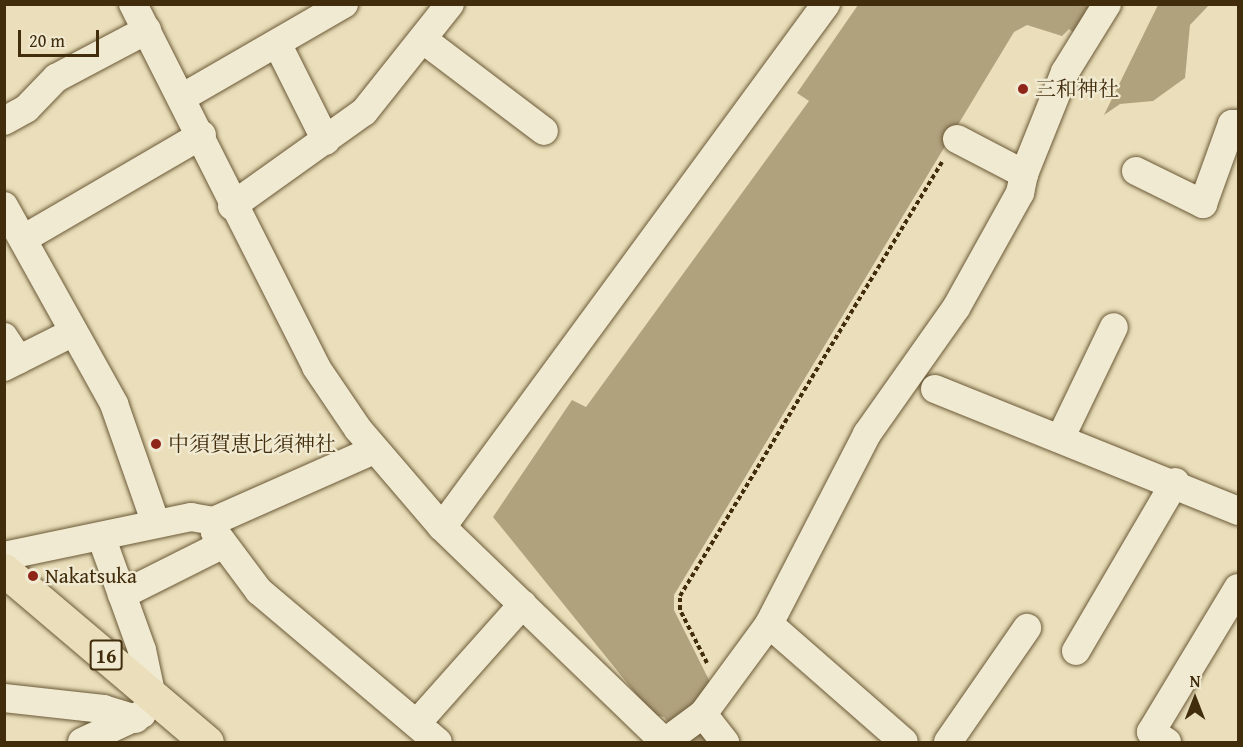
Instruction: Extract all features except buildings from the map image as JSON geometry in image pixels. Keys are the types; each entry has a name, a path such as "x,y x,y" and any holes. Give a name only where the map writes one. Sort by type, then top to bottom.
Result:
{"main road":[{"name":"16","path":"4,570 148,703 207,742"}],"street":[{"path":"133,4 202,135 232,207 316,367 374,450 442,527 669,740 701,715 722,690 769,624 867,434 956,308 1020,193 1024,174 1065,72 1107,4"},
{"path":"232,207 364,112 425,40 450,4"},
{"path":"442,527 826,4"},
{"path":"183,97 346,5"},
{"path":"4,121 27,108 56,78 147,30"},
{"path":"425,40 544,131"},
{"path":"278,45 326,141"},
{"path":"1136,171 1203,204 1232,124 1239,124"},
{"path":"23,239 202,135"},
{"path":"957,139 1024,174"},
{"path":"4,206 114,404 156,524"},
{"path":"1060,439 1114,327"},
{"path":"9,354 74,332"},
{"path":"935,389 1175,482 1239,511"},
{"path":"122,594 218,533 374,450"},
{"path":"1076,651 1175,482"},
{"path":"4,556 102,539 156,524 204,516 259,591 438,742"},
{"path":"102,539 122,594 148,703"},
{"path":"1167,742 1151,732 1239,588"},
{"path":"417,723 523,604"},
{"path":"769,624 904,742"},
{"path":"948,742 1027,628"},
{"path":"4,698 103,709 148,703"},
{"path":"82,742 148,703"},
{"path":"701,715 725,742"}],"path":[{"path":"722,690 680,610 680,596 957,139"}],"shaded area":[{"path":"1096,4 1078,36 1069,29 1062,36 1027,25 1014,32 674,595 674,610 711,684 711,742 685,742 664,717 653,715 493,517 572,400 586,407 809,101 797,93 858,5"},
{"path":"1158,5 1209,5 1190,25 1185,78 1153,101 1120,104 1104,115"}],"place":[{"name":"三和神社","path":"1023,89"},
{"name":"中須賀恵比須神社","path":"156,444"},
{"name":"Nakatsuka","path":"33,576"}]}
